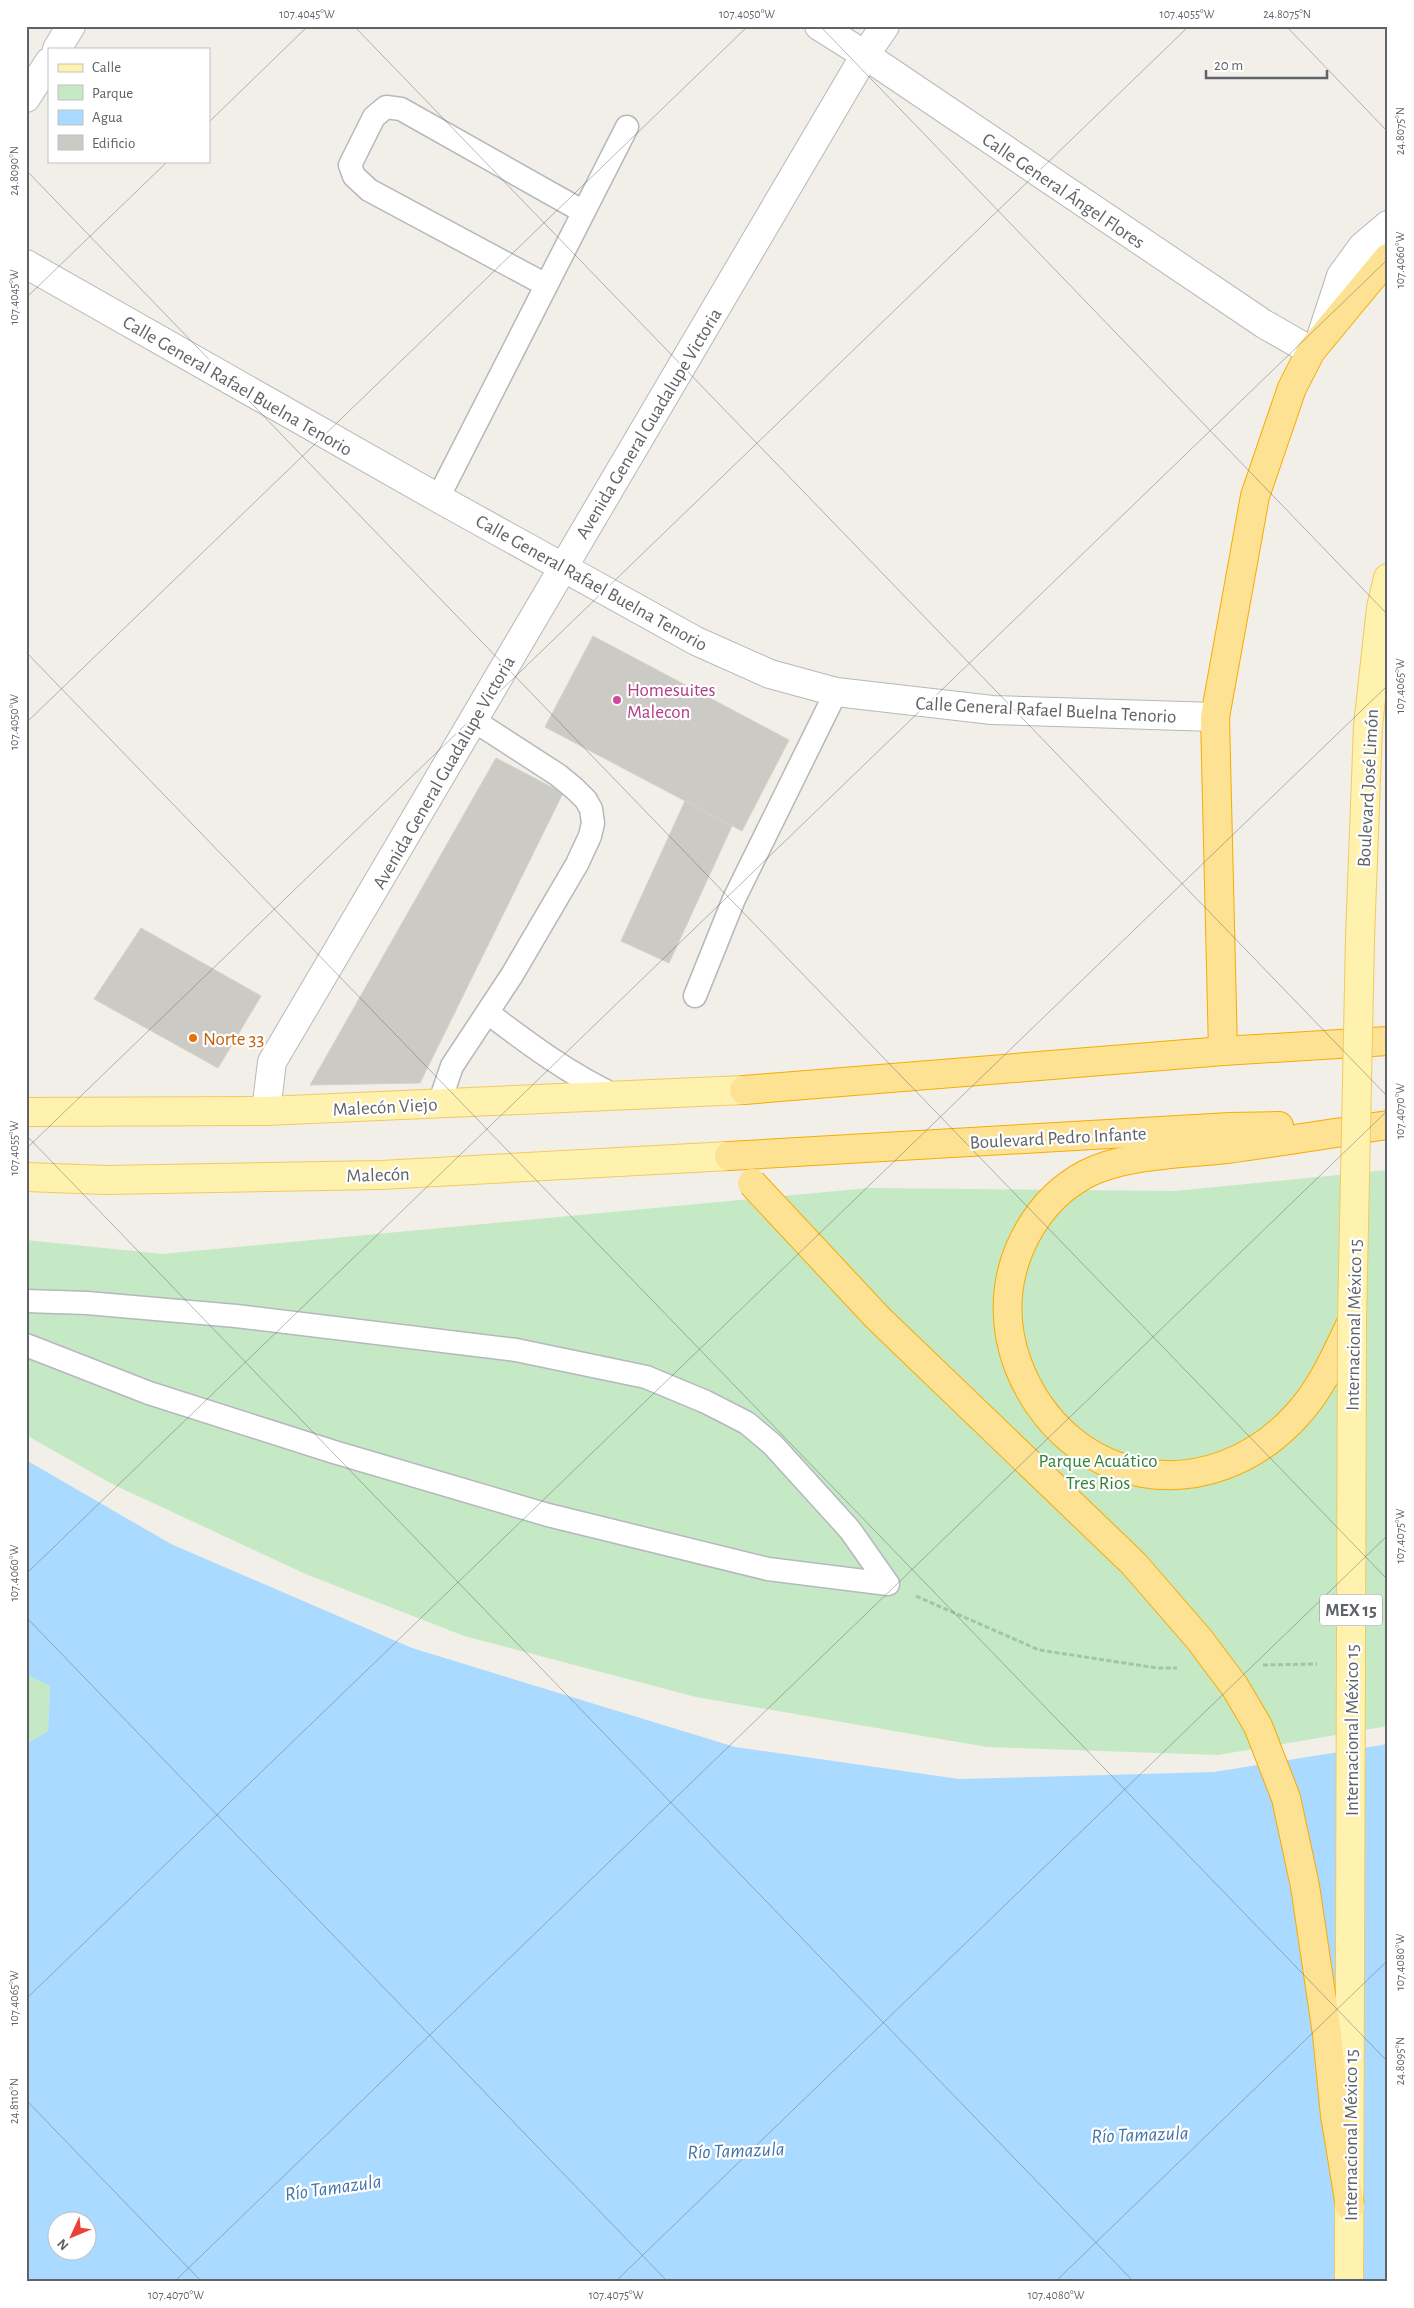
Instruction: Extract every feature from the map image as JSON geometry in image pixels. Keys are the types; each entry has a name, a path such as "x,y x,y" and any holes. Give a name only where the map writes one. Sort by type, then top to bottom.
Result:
{"highway":[{"path":"1223,1051 1215,717 1254,496 1292,388 1316,344 1388,258"},
{"path":"744,1090 1223,1051 1388,1041"},
{"path":"1352,1321 1319,1387 1297,1415 1271,1440 1246,1456 1220,1468 1190,1475 1160,1476 1130,1472 1093,1455 1062,1433 1043,1411 1026,1386 1014,1352 1008,1324 1008,1291 1012,1268 1028,1228 1050,1201 1069,1184 1088,1173 1111,1164 1388,1124"},
{"name":"Boulevard Pedro Infante","path":"729,1156 1230,1127 1388,1124"},
{"path":"729,1156 878,1318 1134,1564 1199,1639 1236,1687 1258,1726 1286,1798 1305,1886 1327,2034 1335,2115 1350,2206"}],"main road":[{"name":"Boulevard José Limón","path":"1360,938 1368,726 1381,608 1388,578"},
{"name":"Internacional México 15","path":"1349,2282 1352,1321 1360,938"},
{"name":"Malecón Viejo","path":"26,1112 266,1112 744,1090"},
{"name":"Malecón","path":"26,1177 106,1180 381,1175 729,1156"}],"street":[{"path":"58,48 71,26"},
{"name":"Calle General Ángel Flores","path":"819,26 865,55 1256,319 1316,344"},
{"name":"Avenida General Guadalupe Victoria","path":"266,1112 272,1062 865,55 885,26"},
{"path":"26,98 48,64"},
{"path":"1316,344 1341,276 1362,247 1388,225"},
{"name":"Calle General Rafael Buelna Tenorio","path":"26,264 438,498 696,641 770,674 836,692 992,710 1215,717"}],"lane":[{"path":"546,285 369,190 354,176 350,165 374,116 386,107 401,109 582,212"},
{"path":"438,498 582,212 627,127"},
{"path":"694,996 734,899 836,692"},
{"path":"439,1104 452,1066 488,1012 576,864 590,836 593,823 591,809 575,788 534,758 473,720"},
{"path":"488,1012 539,1052 582,1080 616,1096"},
{"path":"26,1301 87,1303 236,1316 497,1348 646,1378 706,1402 747,1424 773,1445 850,1530 888,1584"},
{"path":"26,1346 149,1393 334,1452 548,1515 768,1569 888,1584"}],"path":[{"path":"888,1584 1039,1650 1156,1668 1186,1668"},
{"path":"1254,1666 1323,1664"}],"green space":[{"name":"Parque Acuático Tres Rios","path":"1388,1170 1388,1726 1218,1755 987,1747 696,1697 464,1636 308,1575 114,1485 26,1435 26,1240 162,1254 869,1188 1175,1191"},
{"path":"26,1674 50,1685 48,1731 26,1744"}],"water":[{"name":"Río Tamazula","path":"26,1460 171,1544 412,1648 735,1747 959,1779 1214,1772 1388,1744 1388,2282 26,2282 26,1744 48,1731 50,1686 26,1674"}],"building":[{"path":"593,636 789,740 742,831 545,727"},
{"path":"496,758 563,793 420,1083 310,1085"},
{"path":"685,801 732,826 669,963 621,941"},
{"path":"141,928 261,996 218,1068 94,999"}],"place":[{"name":"Homesuites Malecon","path":"617,700"},
{"name":"Norte 33","path":"193,1038"}]}
